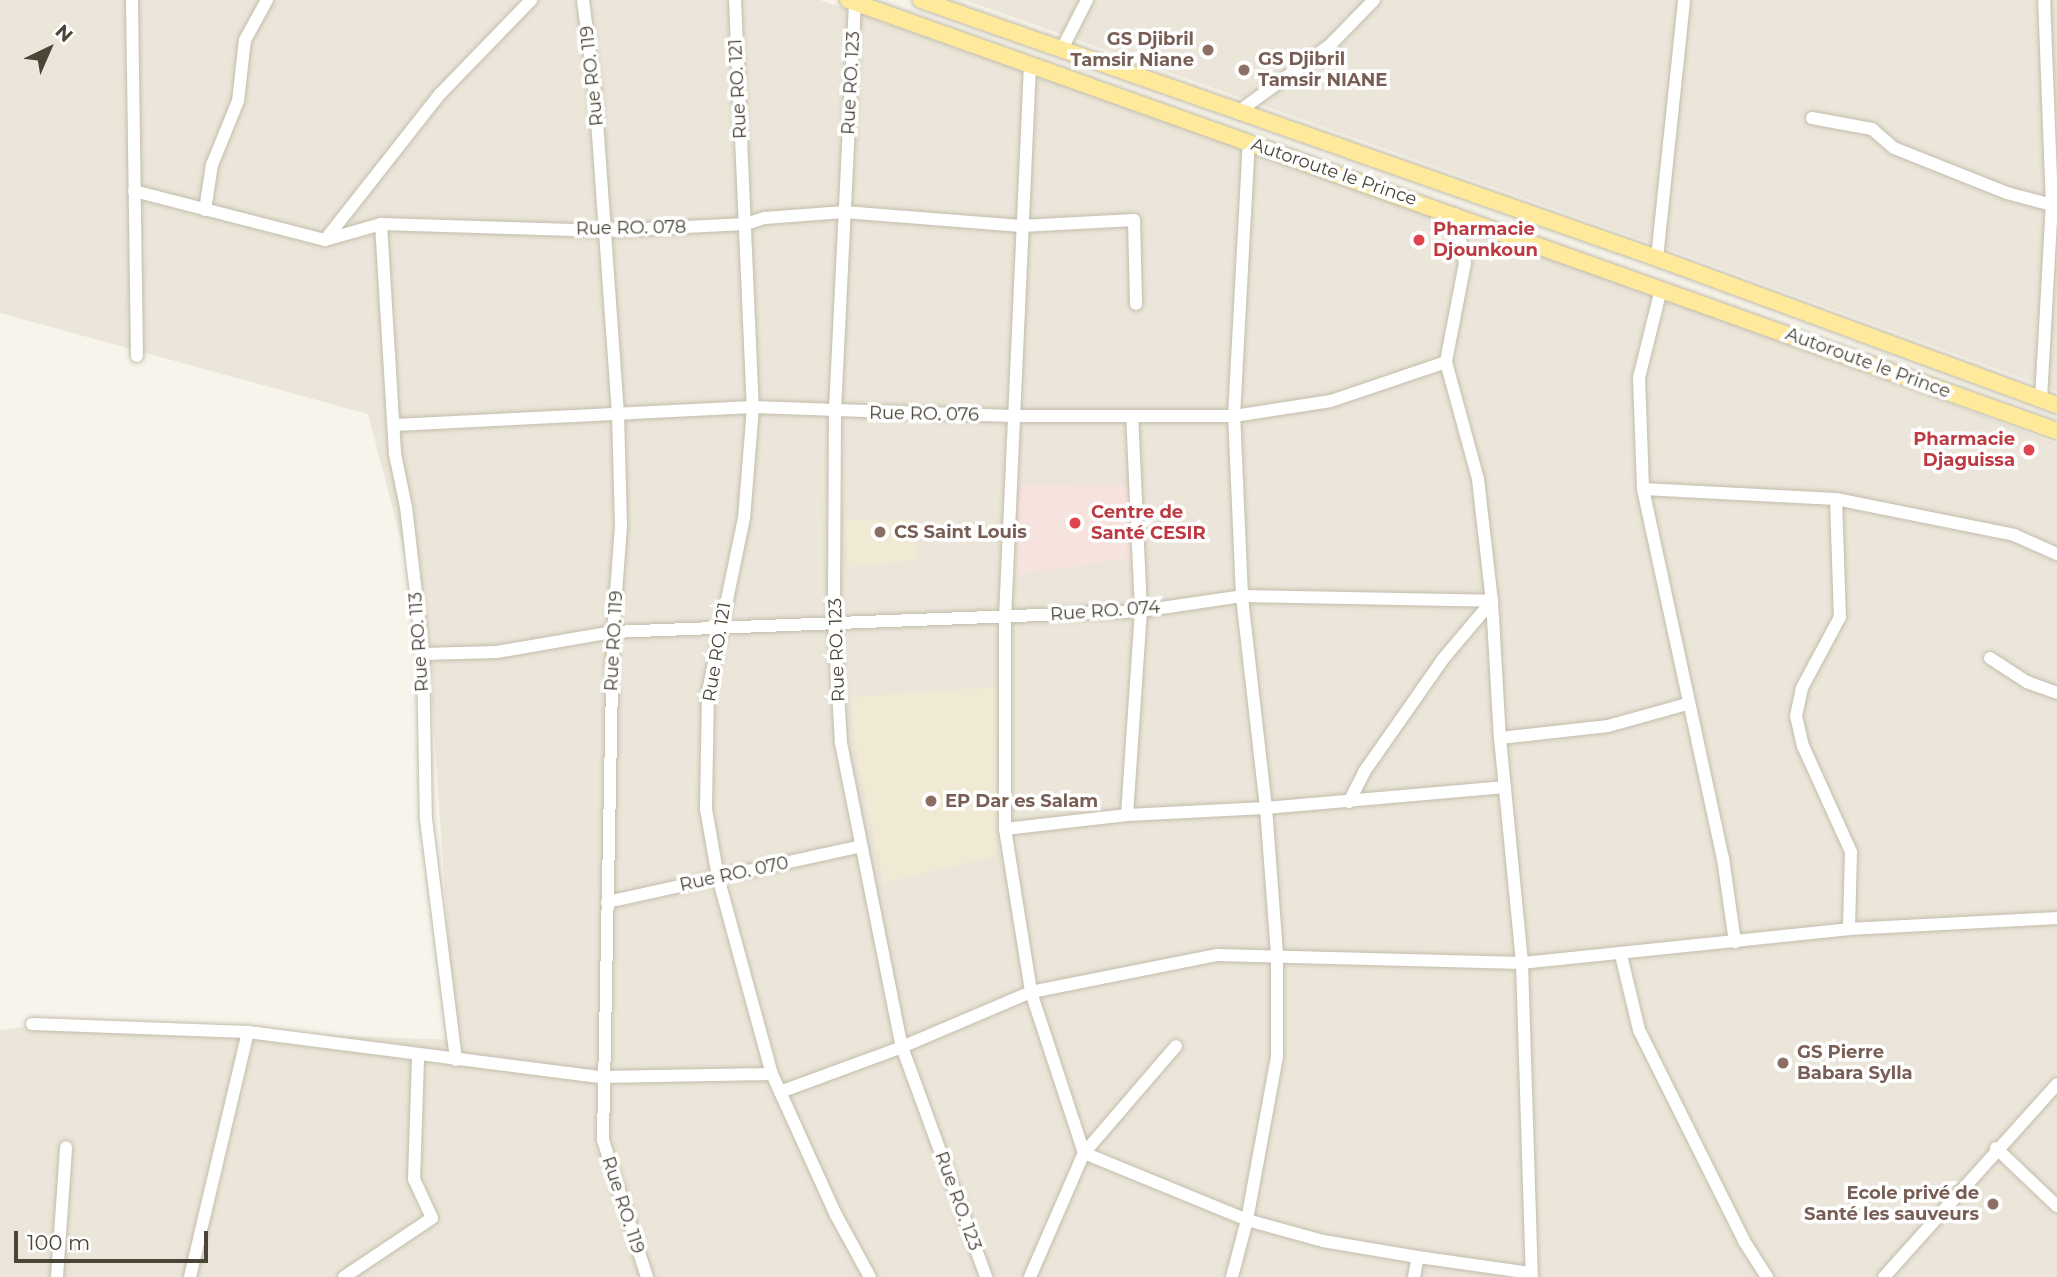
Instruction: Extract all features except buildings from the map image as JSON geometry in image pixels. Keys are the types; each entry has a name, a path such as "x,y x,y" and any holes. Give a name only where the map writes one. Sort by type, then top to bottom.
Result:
{"main road":[{"name":"Autoroute le Prince","path":"921,0 1657,258 2057,405"},
{"name":"Autoroute le Prince","path":"852,1 2057,431"}],"street":[{"path":"132,0 137,356"},
{"path":"205,210 212,165 238,101 246,40 267,0"},
{"path":"325,240 440,94 531,0"},
{"name":"Rue RO. 119","path":"583,0 605,231 618,412 621,526 613,632 601,1077 603,1140 647,1277"},
{"name":"Rue RO. 121","path":"735,0 735,66 746,224 753,407 744,518 718,627 708,692 706,809 718,877 772,1074 870,1277"},
{"path":"1062,49 1087,0"},
{"path":"1238,112 1329,46 1374,0"},
{"path":"1657,258 1684,0"},
{"path":"2041,400 2052,205 2044,0"},
{"name":"Rue RO. 123","path":"852,1 835,412 834,622 841,743 902,1047 986,1277"},
{"path":"1030,65 1012,416 1005,617 1005,829 1031,992 1084,1153 1247,1220 1323,1241 1531,1275 1522,963 1500,738 1492,601 1478,479 1446,362 1465,263 1455,214"},
{"path":"1812,118 1872,129 1894,148 2007,193 2052,205"},
{"path":"1232,1277 1247,1220 1277,1056 1277,954 1266,808 1242,596 1234,415 1249,143"},
{"name":"Rue RO. 078","path":"134,191 325,240 381,224 605,231 746,224 765,218 844,212 1021,226 1134,220 1136,304"},
{"name":"Rue RO. 113","path":"381,224 396,425 395,454 406,508 423,654 426,819 456,1060"},
{"path":"1661,289 1639,378 1643,489 1687,704 1723,858 1735,942"},
{"name":"Rue RO. 076","path":"396,425 753,407 835,412 1012,416 1234,415 1331,401 1446,362"},
{"path":"1127,815 1141,611 1132,416"},
{"path":"1643,489 1836,499 2014,535 2057,554"},
{"path":"1836,499 1840,617 1802,688 1796,716 1803,746 1852,852 1849,929"},
{"name":"Rue RO. 074","path":"423,654 497,652 613,632 1141,611 1242,596 1492,601"},
{"path":"1349,802 1364,772 1443,659 1492,601"},
{"path":"1990,659 2027,682 2057,693"},
{"path":"1500,738 1608,726 1687,704"},
{"path":"1005,829 1127,815 1349,802 1505,787"},
{"name":"Rue RO. 070","path":"607,902 861,846"},
{"path":"780,1092 902,1047 1031,992 1217,955 1277,954 1522,963 1621,955 1849,929 2057,918"},
{"path":"1621,955 1639,1030 1744,1241 1767,1277"},
{"path":"32,1024 248,1032 418,1056 601,1077 772,1074"},
{"path":"190,1277 248,1032"},
{"path":"1030,1277 1084,1153 1176,1046"},
{"path":"344,1277 432,1218 414,1179 418,1056"},
{"path":"1884,1277 2057,1084"},
{"path":"57,1277 66,1147"},
{"path":"1996,1149 2057,1206"},
{"path":"1414,1277 1418,1257"}],"shaded area":[{"path":"0,0 820,0 1692,306 2057,444 2057,1277 0,1277 0,1030 39,1025 455,1040 428,643 368,414 0,313"},
{"path":"965,0 2057,0 2057,391 1693,258"},
{"name":"Centre de Santé CESIR","path":"1020,485 1131,486 1134,558 1017,574"},
{"name":"CS Saint Louis","path":"844,520 915,520 916,560 848,567"},
{"name":"EP Dar es Salam","path":"997,687 995,856 884,883 855,746 851,697"}],"place":[{"name":"GS Djibril Tamsir Niane","path":"1208,50"},
{"name":"GS Djibril Tamsir NIANE","path":"1244,70"},
{"name":"Pharmacie Djounkoun","path":"1419,240"},
{"name":"Pharmacie Djaguissa","path":"2029,450"},
{"name":"Centre de Santé CESIR","path":"1075,523"},
{"name":"CS Saint Louis","path":"880,532"},
{"name":"EP Dar es Salam","path":"931,801"},
{"name":"GS Pierre Babara Sylla","path":"1783,1063"},
{"name":"Ecole privé de Santé les sauveurs","path":"1993,1204"}]}
